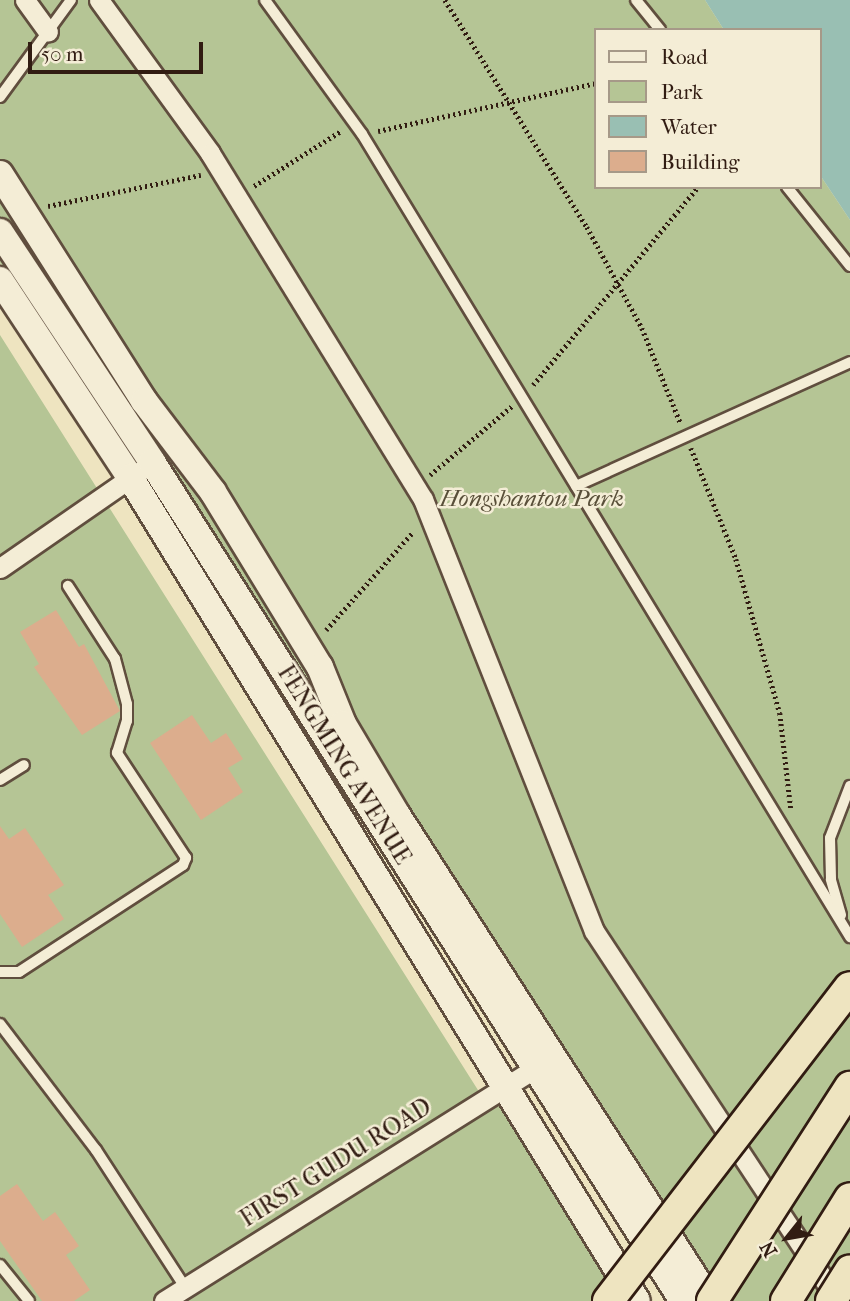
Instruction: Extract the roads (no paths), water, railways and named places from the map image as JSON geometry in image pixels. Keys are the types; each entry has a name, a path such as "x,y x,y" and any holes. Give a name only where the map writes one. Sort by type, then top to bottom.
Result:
{"main road":[{"path":"0,174 144,401 213,492 309,649 343,724 397,815 711,1301 850,1087"},
{"name":"FENGMING AVENUE","path":"0,232 152,462 683,1301"},
{"name":"FENGMING AVENUE","path":"0,280 130,477 637,1301"},
{"path":"608,1301 850,987"},
{"path":"786,1301 850,1198"},
{"path":"831,1301 850,1271"}],"street":[{"path":"25,0 48,32"},
{"path":"99,0 221,171 415,487 429,514 594,931 838,1301"},
{"path":"0,568 152,462"},
{"name":"FIRST GUDU ROAD","path":"164,1301 535,1068"}],"lane":[{"path":"0,97 71,0"},
{"path":"265,0 362,134 848,933"},
{"path":"636,0 658,28"},
{"path":"789,189 850,265"},
{"path":"576,486 850,362"},
{"path":"0,972 19,972 183,866 186,858 117,753 127,721 127,704 115,659 68,586"},
{"path":"0,780 24,765"},
{"path":"848,933 831,879 830,838 850,786"},
{"path":"0,1024 96,1150 185,1287"},
{"path":"0,1265 29,1301"}],"water":[{"path":"705,0 850,0 850,220 822,178 822,28 723,28"}],"park label":[{"name":"Hongshantou Park","path":"532,499"}]}
